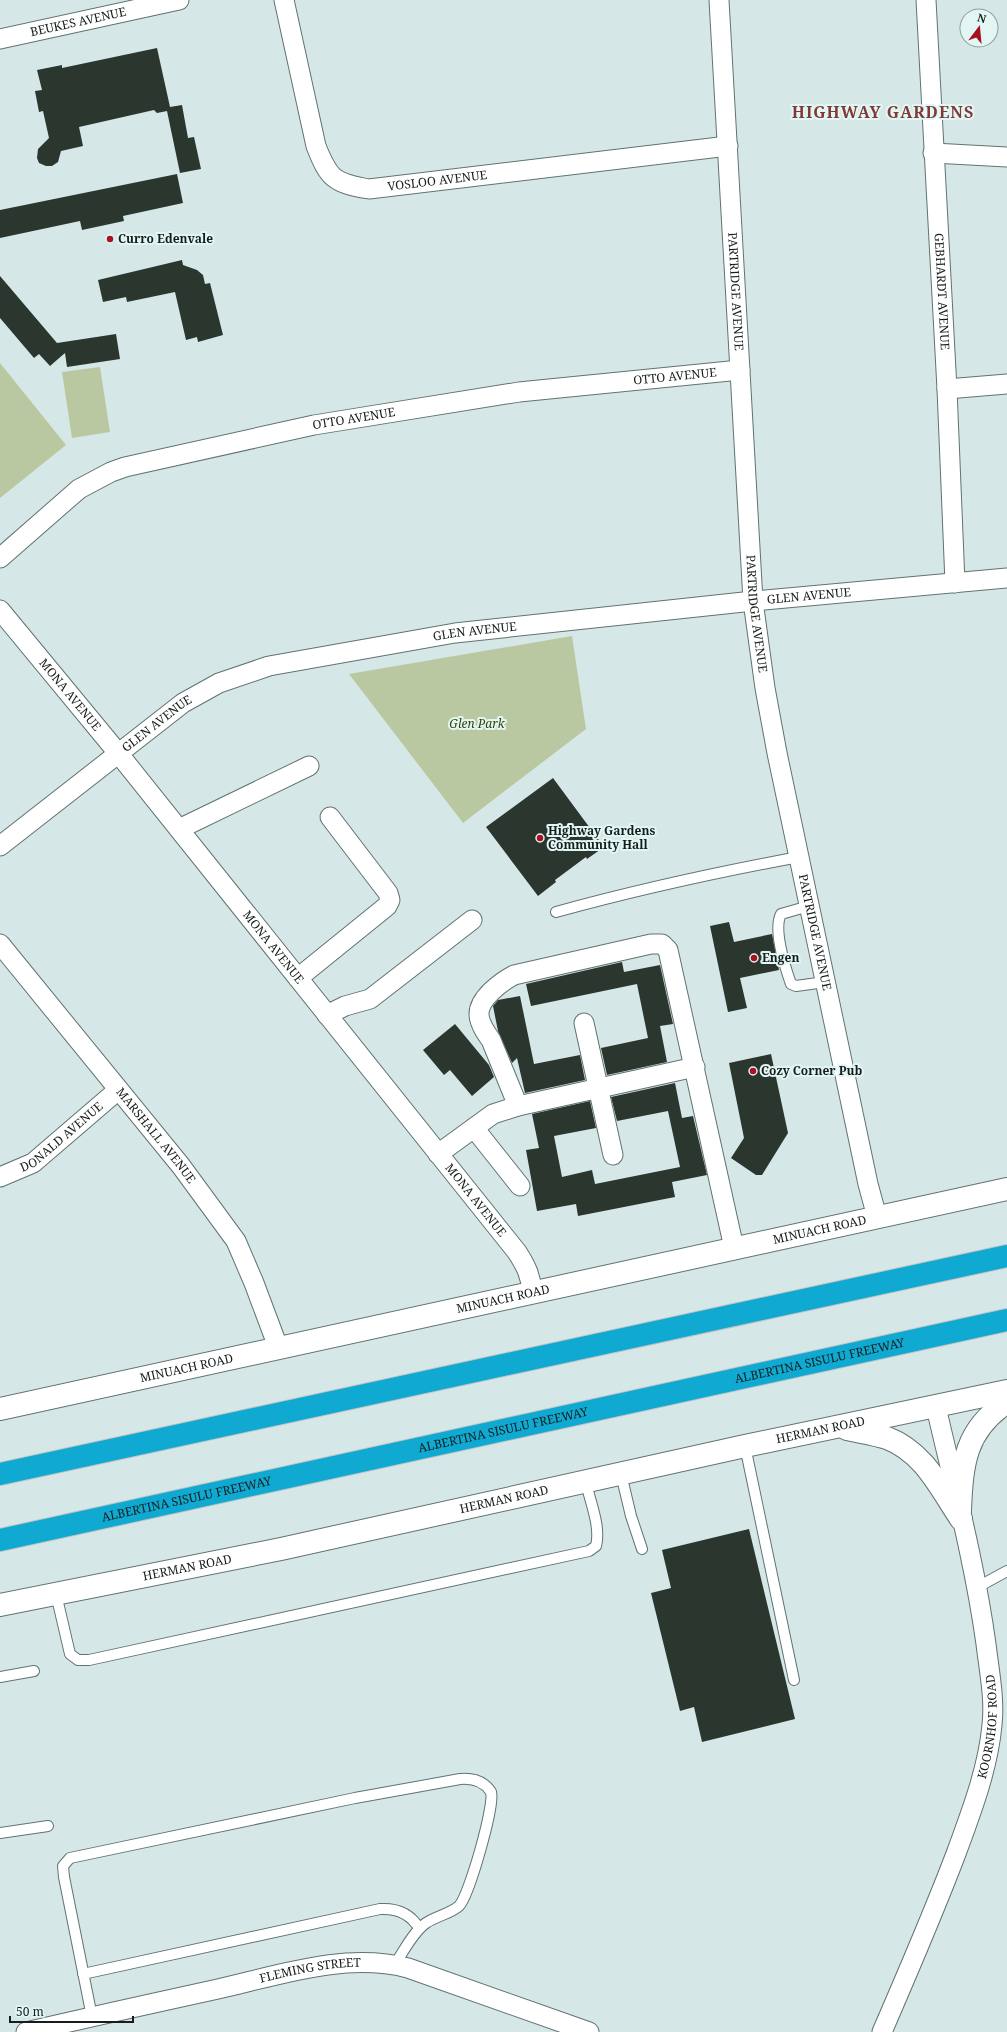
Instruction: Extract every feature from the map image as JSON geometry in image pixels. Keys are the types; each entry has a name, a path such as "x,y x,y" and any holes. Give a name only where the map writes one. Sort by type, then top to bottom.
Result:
{"highway":[{"path":"0,1474 1007,1256"},
{"name":"ALBERTINA SISULU FREEWAY","path":"0,1540 1007,1320"}],"main road":[{"name":"MINUACH ROAD","path":"0,1409 278,1347 1007,1189"},
{"name":"HERMAN ROAD","path":"0,1605 282,1549 745,1446 838,1428 1007,1391"},
{"path":"961,1514 964,1464 968,1447 983,1422 993,1411 1007,1402"},
{"path":"838,1428 886,1438 910,1450 930,1471 961,1514"}],"street":[{"name":"BEUKES AVENUE","path":"0,39 179,0"},
{"name":"VOSLOO AVENUE","path":"284,0 316,146 325,169 335,179 344,183 369,189 728,146"},
{"name":"PARTRIDGE AVENUE","path":"719,0 753,601 766,696 868,1184 877,1217"},
{"name":"GEBHARDT AVENUE","path":"926,0 933,153 948,389 955,583"},
{"path":"933,153 1007,157"},
{"name":"OTTO AVENUE","path":"0,558 79,488 111,472 125,467 314,425 519,392 740,370"},
{"path":"948,389 1007,384"},
{"name":"GLEN AVENUE","path":"0,846 183,703 219,683 269,666 455,633 753,601 1007,578"},
{"name":"MONA AVENUE","path":"0,610 118,753 523,1261 531,1279 532,1292"},
{"path":"179,829 309,766"},
{"path":"298,978 387,906 390,900 388,893 330,816"},
{"path":"327,1015 345,1006 370,999 472,920"},
{"name":"MARSHALL AVENUE","path":"0,944 181,1166 236,1241 258,1292 278,1347"},
{"path":"518,1106 491,1040 479,1017 479,1012 484,1000 501,984 514,975 651,944 662,944 666,947 734,1248"},
{"path":"584,1023 613,1155"},
{"path":"438,1154 493,1114 518,1106 694,1067"},
{"name":"DONALD AVENUE","path":"0,1176 32,1163 118,1090"},
{"path":"474,1128 520,1186"},
{"name":"KOORNHOF ROAD","path":"882,2032 938,1903 972,1812 988,1753 992,1724 992,1696 982,1617 961,1514 936,1407"},
{"name":"FLEMING STREET","path":"26,2032 334,1964 358,1962 395,1964 589,2032"}],"lane":[{"path":"556,912 687,880 799,856"},
{"path":"809,906 781,914 779,918 779,935 791,984 796,986 826,982"},
{"path":"745,1446 794,1680"},
{"path":"621,1474 631,1516 642,1549"},
{"path":"56,1594 70,1654 78,1660 89,1660 589,1551 596,1546 597,1539 595,1518 586,1482"},
{"path":"976,1588 1007,1571"},
{"path":"0,1677 34,1670"},
{"path":"92,2017 64,1877 63,1866 70,1858 355,1798 460,1779 469,1778 478,1781 492,1792 492,1804 477,1860 463,1900 454,1909 419,1928 395,1964"},
{"path":"0,1833 48,1826"},
{"path":"83,1974 380,1909 389,1909 404,1913 411,1917 419,1928"}],"green space":[{"path":"0,363 66,445 0,498"},
{"path":"100,367 110,432 72,438 62,372"},
{"name":"Glen Park","path":"572,636 586,729 463,823 349,674"}],"building":[{"path":"157,48 170,107 182,105 188,138 194,137 201,169 180,173 167,111 157,113 154,110 79,127 83,146 61,151 58,162 52,166 46,166 39,163 37,158 38,149 49,138 43,111 39,112 35,91 42,90 37,70 62,65 62,68"},
{"path":"177,174 183,203 123,216 124,221 82,230 80,221 0,238 0,210"},
{"path":"182,260 183,265 197,270 203,275 205,284 210,283 223,335 198,342 197,337 186,340 175,292 127,302 126,297 103,302 98,280"},
{"path":"0,276 57,343 116,334 120,359 67,367 65,353 50,366 39,354 34,358 0,318"},
{"path":"553,778 604,847 587,859 586,857 555,880 556,882 538,896 486,827"},
{"path":"729,922 734,942 772,934 779,970 740,978 747,1008 728,1012 710,926"},
{"path":"622,962 624,972 660,965 673,1024 660,1026 667,1062 607,1075 601,1048 648,1038 637,984 531,1006 526,984"},
{"path":"520,996 534,1064 580,1055 585,1080 525,1093 517,1058 512,1063 498,1031 493,1006 498,1000"},
{"path":"455,1024 489,1065 494,1077 472,1096 450,1070 444,1075 423,1050"},
{"path":"771,1054 788,1133 762,1175 756,1175 731,1158 744,1138 729,1063"},
{"path":"675,1083 682,1118 693,1116 707,1175 672,1182 675,1197 578,1216 576,1204 537,1211 526,1150 539,1148 532,1114 590,1101 596,1128 554,1136 562,1177 592,1170 595,1184 680,1167 668,1111 617,1121 611,1097"},
{"path":"749,1529 795,1719 702,1742 694,1707 680,1711 651,1593 671,1588 662,1550"}],"place":[{"name":"Curro Edenvale","path":"110,239"},
{"name":"Highway Gardens Community Hall","path":"540,838"},
{"name":"Engen","path":"754,958"},
{"name":"Cozy Corner Pub","path":"753,1071"}],"district":[{"name":"HIGHWAY GARDENS","path":"883,112"}]}
